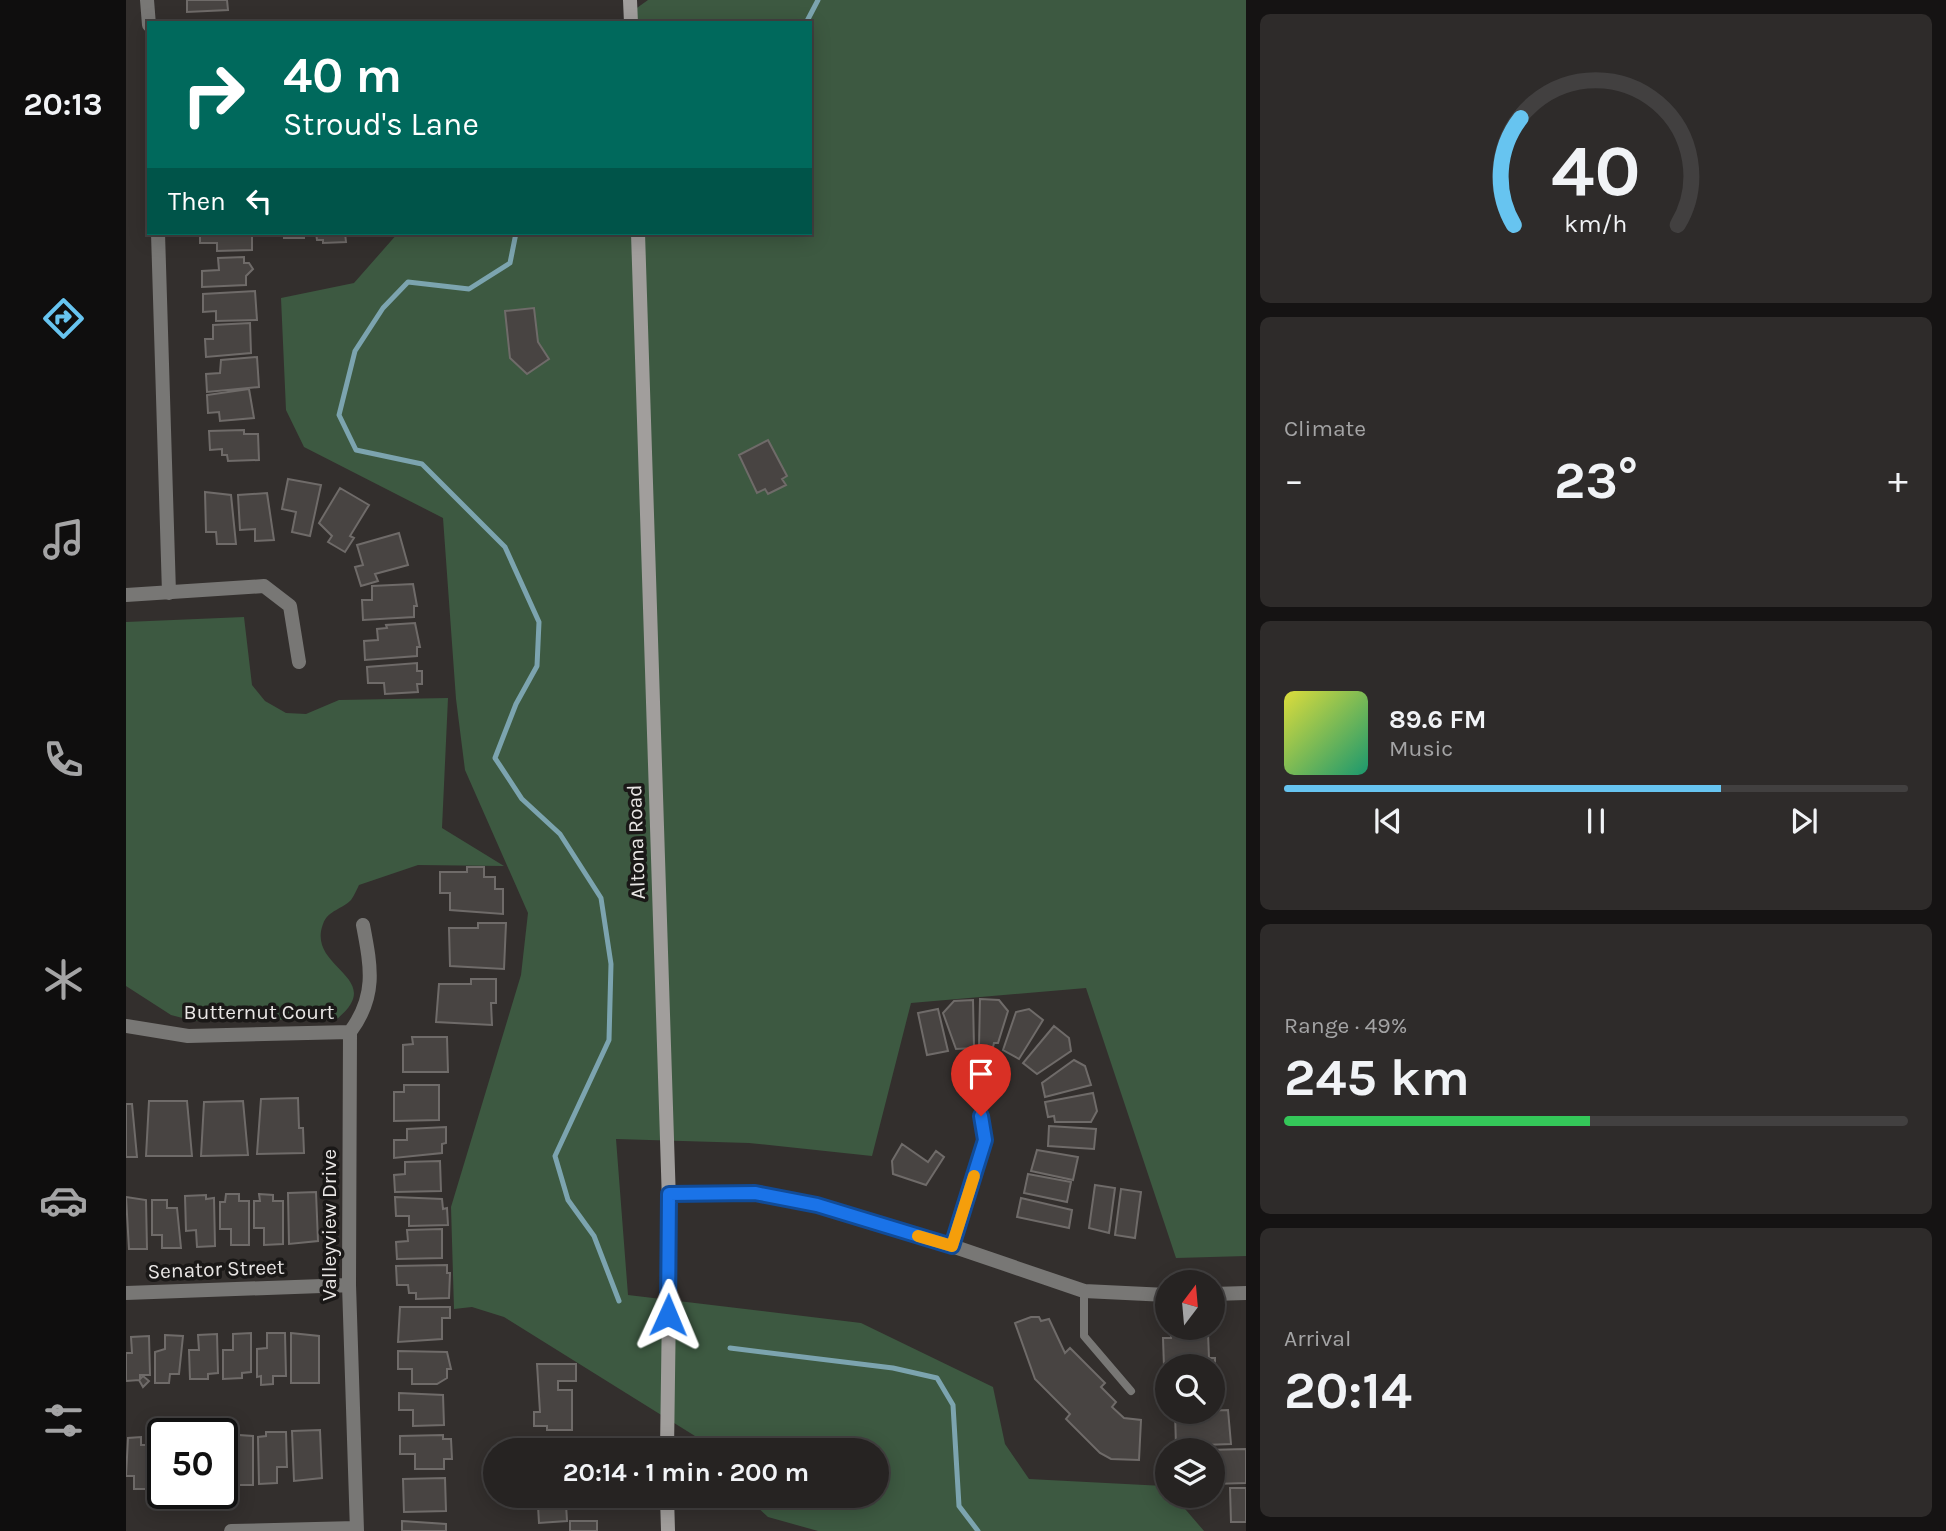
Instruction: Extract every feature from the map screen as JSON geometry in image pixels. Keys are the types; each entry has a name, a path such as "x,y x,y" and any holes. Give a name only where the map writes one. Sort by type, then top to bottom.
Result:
{"main road":[{"path":"630,0 631,21"},
{"name":"Altona Road","path":"638,235 669,1194 667,1438"},
{"path":"667,1508 668,1531"}],"street":[{"path":"147,0 149,21"},
{"path":"158,235 169,593"},
{"path":"126,595 264,586 290,606 299,662"},
{"name":"Valleyview Drive","path":"357,1530 349,1285 350,1032 363,1015 370,989 363,925"},
{"name":"Butternut Court","path":"126,1026 188,1036 350,1032"},
{"path":"952,1246 985,1140 981,1116"},
{"path":"669,1194 755,1193 817,1205 952,1246 1084,1292 1155,1295"},
{"name":"Senator Street","path":"126,1293 349,1285"},
{"path":"1225,1294 1246,1293"},
{"path":"231,1531 357,1530"}],"lane":[{"path":"1084,1292 1084,1336 1131,1391"}],"green space":[{"path":"648,0 1246,0 1246,1256 1176,1258 1086,988 911,1003 872,1156 749,1143 616,1139 628,1295 861,1323 993,1387 1005,1444 1029,1479 1155,1486 1155,1508 1184,1508 1204,1531 818,1531 768,1517 758,1508 889,1508 889,1438 698,1438 504,1317 472,1307 454,1309 451,1207 521,975 528,913 465,770 456,699 443,518 304,447 286,410 281,298 354,283 396,235 812,235 812,21 625,21 627,15"},
{"path":"244,617 252,685 265,701 286,713 306,714 339,700 448,698 442,828 504,866 418,865 359,885 351,900 328,916 323,924 321,939 325,952 350,982 354,993 350,1005 337,1019 194,1021 171,1015 126,986 126,622"}],"building":[{"path":"187,0 227,0 228,10 187,12"},
{"path":"200,235 252,235 252,250 217,251 217,243 200,243"},
{"path":"284,235 304,235 304,238 284,238"},
{"path":"316,235 345,235 346,242 323,243 323,240 317,240"},
{"path":"244,257 244,263 249,263 253,269 246,276 246,285 202,287 202,271 219,270 218,258"},
{"path":"255,291 257,320 216,321 216,311 203,312 203,294"},
{"path":"534,308 538,342 549,359 527,374 510,358 505,311"},
{"path":"250,323 251,353 206,357 205,339 213,339 213,325"},
{"path":"257,357 259,387 207,392 206,374 220,373 221,360"},
{"path":"249,389 254,418 220,421 219,412 208,413 207,395"},
{"path":"244,430 244,434 258,434 259,460 228,461 227,455 222,455 222,449 210,450 209,431"},
{"path":"768,440 787,476 782,479 786,485 768,494 765,489 757,493 739,455"},
{"path":"288,479 321,485 310,536 292,532 296,512 282,509"},
{"path":"340,488 369,505 350,536 354,538 345,552 328,542 332,536 319,523"},
{"path":"205,492 231,495 236,544 217,544 216,532 206,532"},
{"path":"267,493 274,540 255,541 255,529 240,530 238,495"},
{"path":"399,533 408,565 375,574 378,581 361,586 355,567 363,565 357,545"},
{"path":"413,584 417,606 414,606 414,617 363,620 362,600 372,600 372,586"},
{"path":"415,623 420,647 417,647 417,656 365,660 364,641 378,640 377,629 387,628 386,625"},
{"path":"417,663 417,671 422,671 422,684 417,684 418,692 385,694 384,683 368,683 367,667"},
{"path":"467,867 484,867 484,877 495,877 495,889 503,889 503,914 450,910 450,893 440,893 440,872 467,872"},
{"path":"478,923 506,923 504,969 450,966 449,928 478,928"},
{"path":"471,979 496,979 496,1003 491,1003 492,1025 436,1022 439,984 471,984"},
{"path":"980,999 999,1000 1008,1011 998,1043 994,1043 993,1047 979,1047"},
{"path":"973,1000 974,1048 956,1049 943,1013 954,1001"},
{"path":"938,1009 948,1051 927,1055 918,1013"},
{"path":"1029,1009 1043,1020 1019,1059 1003,1050 1016,1012"},
{"path":"1054,1026 1069,1038 1071,1051 1037,1074 1023,1063"},
{"path":"412,1037 447,1037 448,1072 403,1072 403,1045 413,1044"},
{"path":"1074,1060 1085,1066 1091,1085 1045,1097 1042,1083"},
{"path":"404,1085 439,1085 439,1120 394,1121 394,1092 404,1092"},
{"path":"1093,1093 1097,1111 1091,1122 1055,1122 1054,1116 1048,1117 1045,1102"},
{"path":"298,1098 299,1128 303,1128 304,1153 257,1154 261,1099"},
{"path":"149,1101 187,1101 192,1156 146,1156"},
{"path":"243,1101 248,1155 201,1156 204,1102"},
{"path":"126,1104 132,1104 137,1157 126,1157"},
{"path":"1049,1126 1096,1129 1094,1149 1048,1146"},
{"path":"446,1127 446,1143 442,1144 442,1153 394,1158 394,1140 407,1140 407,1129"},
{"path":"902,1144 928,1162 936,1151 944,1157 926,1185 893,1174 892,1161"},
{"path":"1037,1150 1078,1157 1073,1180 1031,1171"},
{"path":"440,1161 441,1191 395,1192 394,1175 405,1174 405,1162"},
{"path":"1028,1174 1071,1182 1067,1202 1024,1193"},
{"path":"1095,1185 1115,1188 1109,1233 1089,1228"},
{"path":"1121,1189 1141,1192 1135,1238 1115,1235"},
{"path":"316,1192 318,1241 289,1244 288,1193"},
{"path":"226,1194 239,1194 239,1201 249,1201 249,1245 231,1245 231,1229 220,1229 220,1202 225,1202"},
{"path":"259,1194 273,1195 273,1201 283,1201 283,1244 264,1245 264,1228 254,1228 254,1201 260,1201"},
{"path":"206,1195 206,1199 214,1198 215,1246 197,1247 196,1230 186,1231 185,1196"},
{"path":"126,1197 146,1200 147,1249 129,1249"},
{"path":"395,1197 442,1199 443,1209 447,1208 448,1225 409,1226 409,1216 396,1216"},
{"path":"1021,1198 1072,1210 1069,1228 1017,1217"},
{"path":"152,1200 167,1200 167,1208 177,1208 181,1248 162,1248 162,1235 152,1235"},
{"path":"442,1229 442,1258 397,1259 396,1242 408,1241 407,1230"},
{"path":"447,1265 447,1273 450,1273 449,1298 416,1299 416,1293 409,1293 408,1285 397,1285 396,1266"},
{"path":"400,1307 450,1307 450,1318 442,1318 442,1339 398,1342"},
{"path":"1039,1317 1041,1321 1049,1319 1065,1353 1070,1348 1105,1383 1101,1387 1116,1402 1112,1407 1124,1418 1141,1420 1139,1460 1111,1459 1100,1453 1066,1419 1070,1414 1035,1379 1015,1323"},
{"path":"251,1333 251,1372 242,1373 242,1378 223,1379 223,1350 233,1350 233,1334"},
{"path":"267,1333 285,1333 286,1376 273,1376 273,1384 261,1385 261,1376 257,1377 257,1349 267,1348"},
{"path":"291,1333 319,1336 319,1383 291,1383"},
{"path":"217,1334 218,1373 208,1374 208,1379 190,1379 189,1350 199,1350 198,1335"},
{"path":"165,1335 183,1336 179,1374 170,1374 169,1383 155,1383 155,1352 165,1349"},
{"path":"149,1336 150,1375 140,1375 140,1379 143,1376 149,1381 143,1387 139,1380 126,1381 126,1353 132,1353 131,1337"},
{"path":"1163,1340 1208,1340 1209,1354 1164,1354"},
{"path":"398,1351 447,1352 451,1369 447,1369 447,1378 437,1384 412,1384 412,1369 398,1369"},
{"path":"537,1364 576,1364 576,1381 558,1381 558,1390 572,1390 572,1430 547,1430 547,1426 534,1426 534,1412 540,1412"},
{"path":"399,1393 443,1395 444,1425 413,1426 413,1410 399,1410"},
{"path":"1225,1410 1228,1410 1231,1444 1225,1444 1225,1438 1176,1438 1175,1424 1225,1424"},
{"path":"320,1430 322,1478 294,1481 292,1431"},
{"path":"266,1432 286,1432 287,1467 277,1467 277,1483 259,1484 258,1437 266,1436"},
{"path":"238,1435 253,1436 253,1485 238,1485"},
{"path":"443,1435 443,1439 451,1439 452,1459 444,1459 444,1469 415,1469 415,1454 400,1454 400,1436"},
{"path":"141,1437 141,1445 147,1445 147,1489 134,1489 134,1476 126,1476 128,1438"},
{"path":"1246,1449 1246,1483 1225,1484 1225,1450"},
{"path":"445,1478 446,1511 404,1512 403,1479"},
{"path":"1230,1488 1246,1488 1246,1522 1231,1522"},
{"path":"538,1508 566,1508 567,1521 539,1523"},
{"path":"402,1521 446,1524 446,1531 402,1531"},
{"path":"570,1521 597,1521 597,1531 570,1531"}],"waterway":[{"path":"807,21 818,0"},
{"path":"516,235 510,263 469,289 408,282 383,308 355,351 339,415 356,450 422,464 505,547 539,622 537,666 516,704 495,758 522,799 560,834 601,898 611,964 609,1040 555,1156 568,1200 594,1236 619,1301"},
{"path":"730,1348 893,1368 937,1378 953,1405 959,1506 978,1531"}],"slow traffic":[{"path":"918,1236 952,1246 974,1176"}],"route":[{"path":"668,1315 669,1194 755,1193 817,1205 952,1246 985,1140 981,1116"}]}
